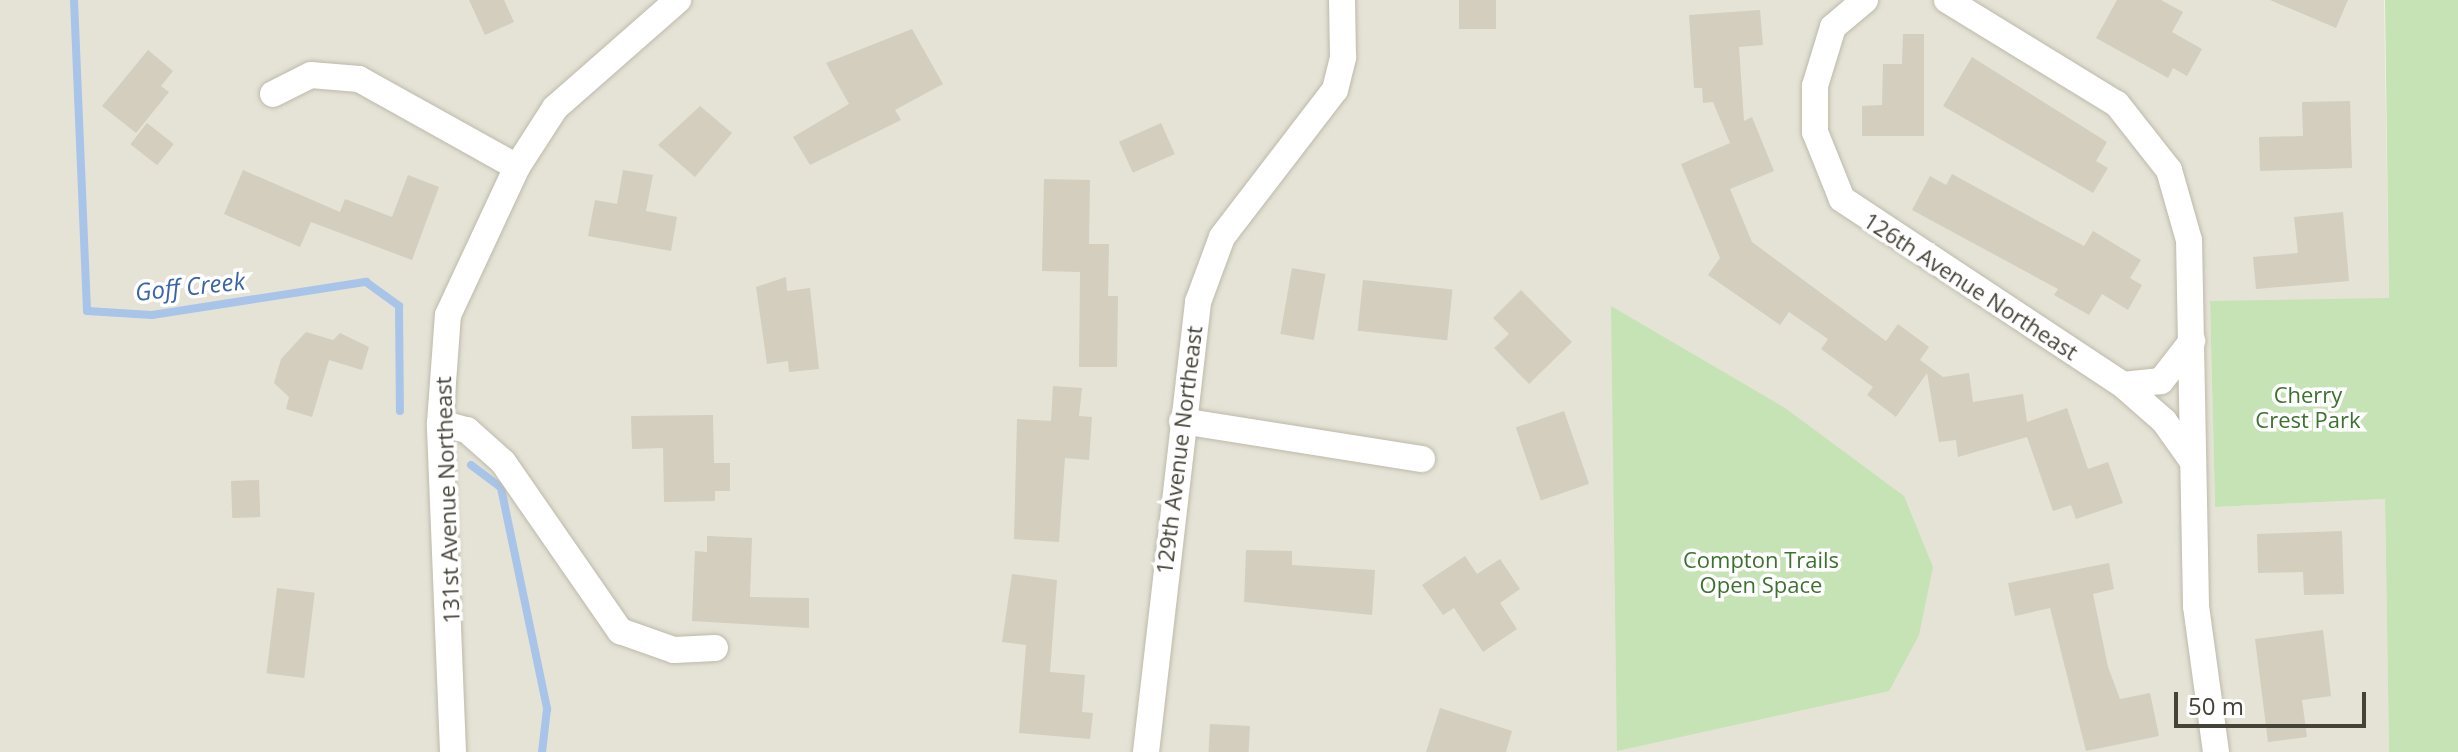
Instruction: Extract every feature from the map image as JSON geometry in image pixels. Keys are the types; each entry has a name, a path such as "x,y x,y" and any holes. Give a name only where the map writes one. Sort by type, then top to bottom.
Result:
{"street":[{"name":"131st Avenue Northeast","path":"453,752 440,423 448,315 517,167 555,108 678,0"},
{"name":"129th Avenue Northeast","path":"1146,752 1198,302 1222,237 1335,90 1343,57 1342,0"},
{"name":"126th Avenue Northeast","path":"1865,0 1833,27 1815,86 1815,132 1842,199 2123,385 2164,421 2191,459"},
{"path":"1947,0 2117,104 2163,161 2189,240 2196,606 2216,752"},
{"path":"273,94 311,75 359,79 517,167"},
{"path":"2123,385 2161,381 2192,341"},
{"path":"1182,421 1422,459"},
{"path":"440,423 467,430 503,462 620,631 674,650 715,648"}],"shaded area":[{"path":"0,0 2384,0 2389,299 2210,302 2215,507 2385,499 2389,752 0,752"}],"green space":[{"name":"Cherry Crest Park","path":"2385,0 2458,0 2458,752 2389,752 2385,499 2215,507 2210,301 2389,298"},
{"name":"Compton Trails Open Space","path":"1611,306 1785,408 1904,496 1933,567 1919,635 1889,691 1617,751"}],"building":[{"path":"469,0 504,0 514,22 485,35"},
{"path":"1459,0 1496,0 1496,29 1459,29"},
{"path":"2117,0 2161,0 2183,12 2172,32 2202,49 2187,76 2173,68 2168,78 2096,38"},
{"path":"2270,0 2348,0 2336,28"},
{"path":"1760,10 1763,45 1739,47 1744,121 1752,117 1774,171 1730,189 1752,242 1886,341 1898,324 1929,347 1920,360 1943,377 1969,373 1973,402 2023,394 2027,422 2067,408 2088,469 2108,462 2123,503 2076,519 2071,505 2053,511 2027,437 1958,457 1956,440 1939,442 1927,373 1896,417 1867,395 1873,387 1821,349 1828,339 1789,312 1780,325 1708,275 1720,258 1681,164 1730,143 1713,102 1703,103 1702,88 1694,88 1689,15"},
{"path":"912,29 943,84 895,110 901,120 810,165 793,137 849,104 826,63"},
{"path":"1903,34 1924,34 1924,136 1862,136 1862,106 1882,105 1883,64 1902,64"},
{"path":"148,50 173,71 161,86 169,92 136,133 102,106"},
{"path":"1972,57 2107,142 2096,161 2108,168 2093,193 1943,106"},
{"path":"2350,101 2352,168 2260,171 2259,137 2303,136 2302,102"},
{"path":"700,106 732,133 695,177 658,145"},
{"path":"147,123 174,144 157,165 130,144"},
{"path":"1161,123 1175,154 1133,173 1119,142"},
{"path":"243,170 340,212 345,199 392,217 408,175 439,187 412,260 311,222 300,247 224,214"},
{"path":"623,170 653,175 646,211 677,217 671,251 588,236 595,200 617,204"},
{"path":"1952,174 2084,246 2093,231 2141,260 2130,278 2142,285 2128,310 2102,294 2089,315 2054,295 2058,289 1912,210 1930,176 1946,185"},
{"path":"1044,179 1090,180 1089,244 1109,244 1108,296 1118,296 1117,367 1079,367 1080,272 1042,271"},
{"path":"2343,212 2349,281 2256,289 2253,257 2298,253 2294,217"},
{"path":"1292,268 1325,274 1314,340 1280,334"},
{"path":"786,277 787,291 810,288 819,369 789,372 788,361 767,364 756,287"},
{"path":"1363,280 1453,289 1447,340 1358,331"},
{"path":"1521,290 1572,342 1529,384 1494,348 1509,334 1493,318"},
{"path":"306,332 333,340 340,333 369,347 362,370 329,360 312,417 286,409 289,397 274,383 281,359"},
{"path":"1053,386 1082,388 1079,416 1092,417 1089,460 1065,458 1059,542 1014,539 1017,419 1051,421"},
{"path":"1564,411 1589,484 1541,500 1516,428"},
{"path":"713,415 714,463 730,463 730,491 715,491 715,501 664,502 663,448 632,449 631,416"},
{"path":"259,480 260,517 232,518 231,481"},
{"path":"2342,531 2344,594 2304,595 2303,572 2258,573 2257,534"},
{"path":"707,536 752,538 750,597 809,598 809,628 692,621 695,551 707,552"},
{"path":"1246,550 1292,551 1292,565 1375,570 1372,615 1244,602"},
{"path":"1465,556 1477,574 1500,559 1520,589 1500,603 1517,629 1483,652 1454,608 1443,615 1422,585"},
{"path":"2109,563 2114,589 2093,594 2108,667 2120,699 2150,693 2159,736 2086,751 2050,608 2015,616 2008,583"},
{"path":"1012,574 1057,580 1050,672 1085,675 1082,712 1093,713 1090,739 1019,733 1026,645 1002,642"},
{"path":"277,588 315,593 304,678 267,673"},
{"path":"2323,630 2331,696 2302,700 2307,737 2268,742 2255,639"},
{"path":"1440,708 1512,731 1506,752 1426,752"},
{"path":"1210,724 1250,726 1249,752 1209,752"}],"waterway":[{"name":"Goff Creek","path":"74,0 87,311 152,315 366,282 399,306 400,411"},
{"name":"Goff Creek","path":"471,465 501,488 547,709 542,752"}]}
